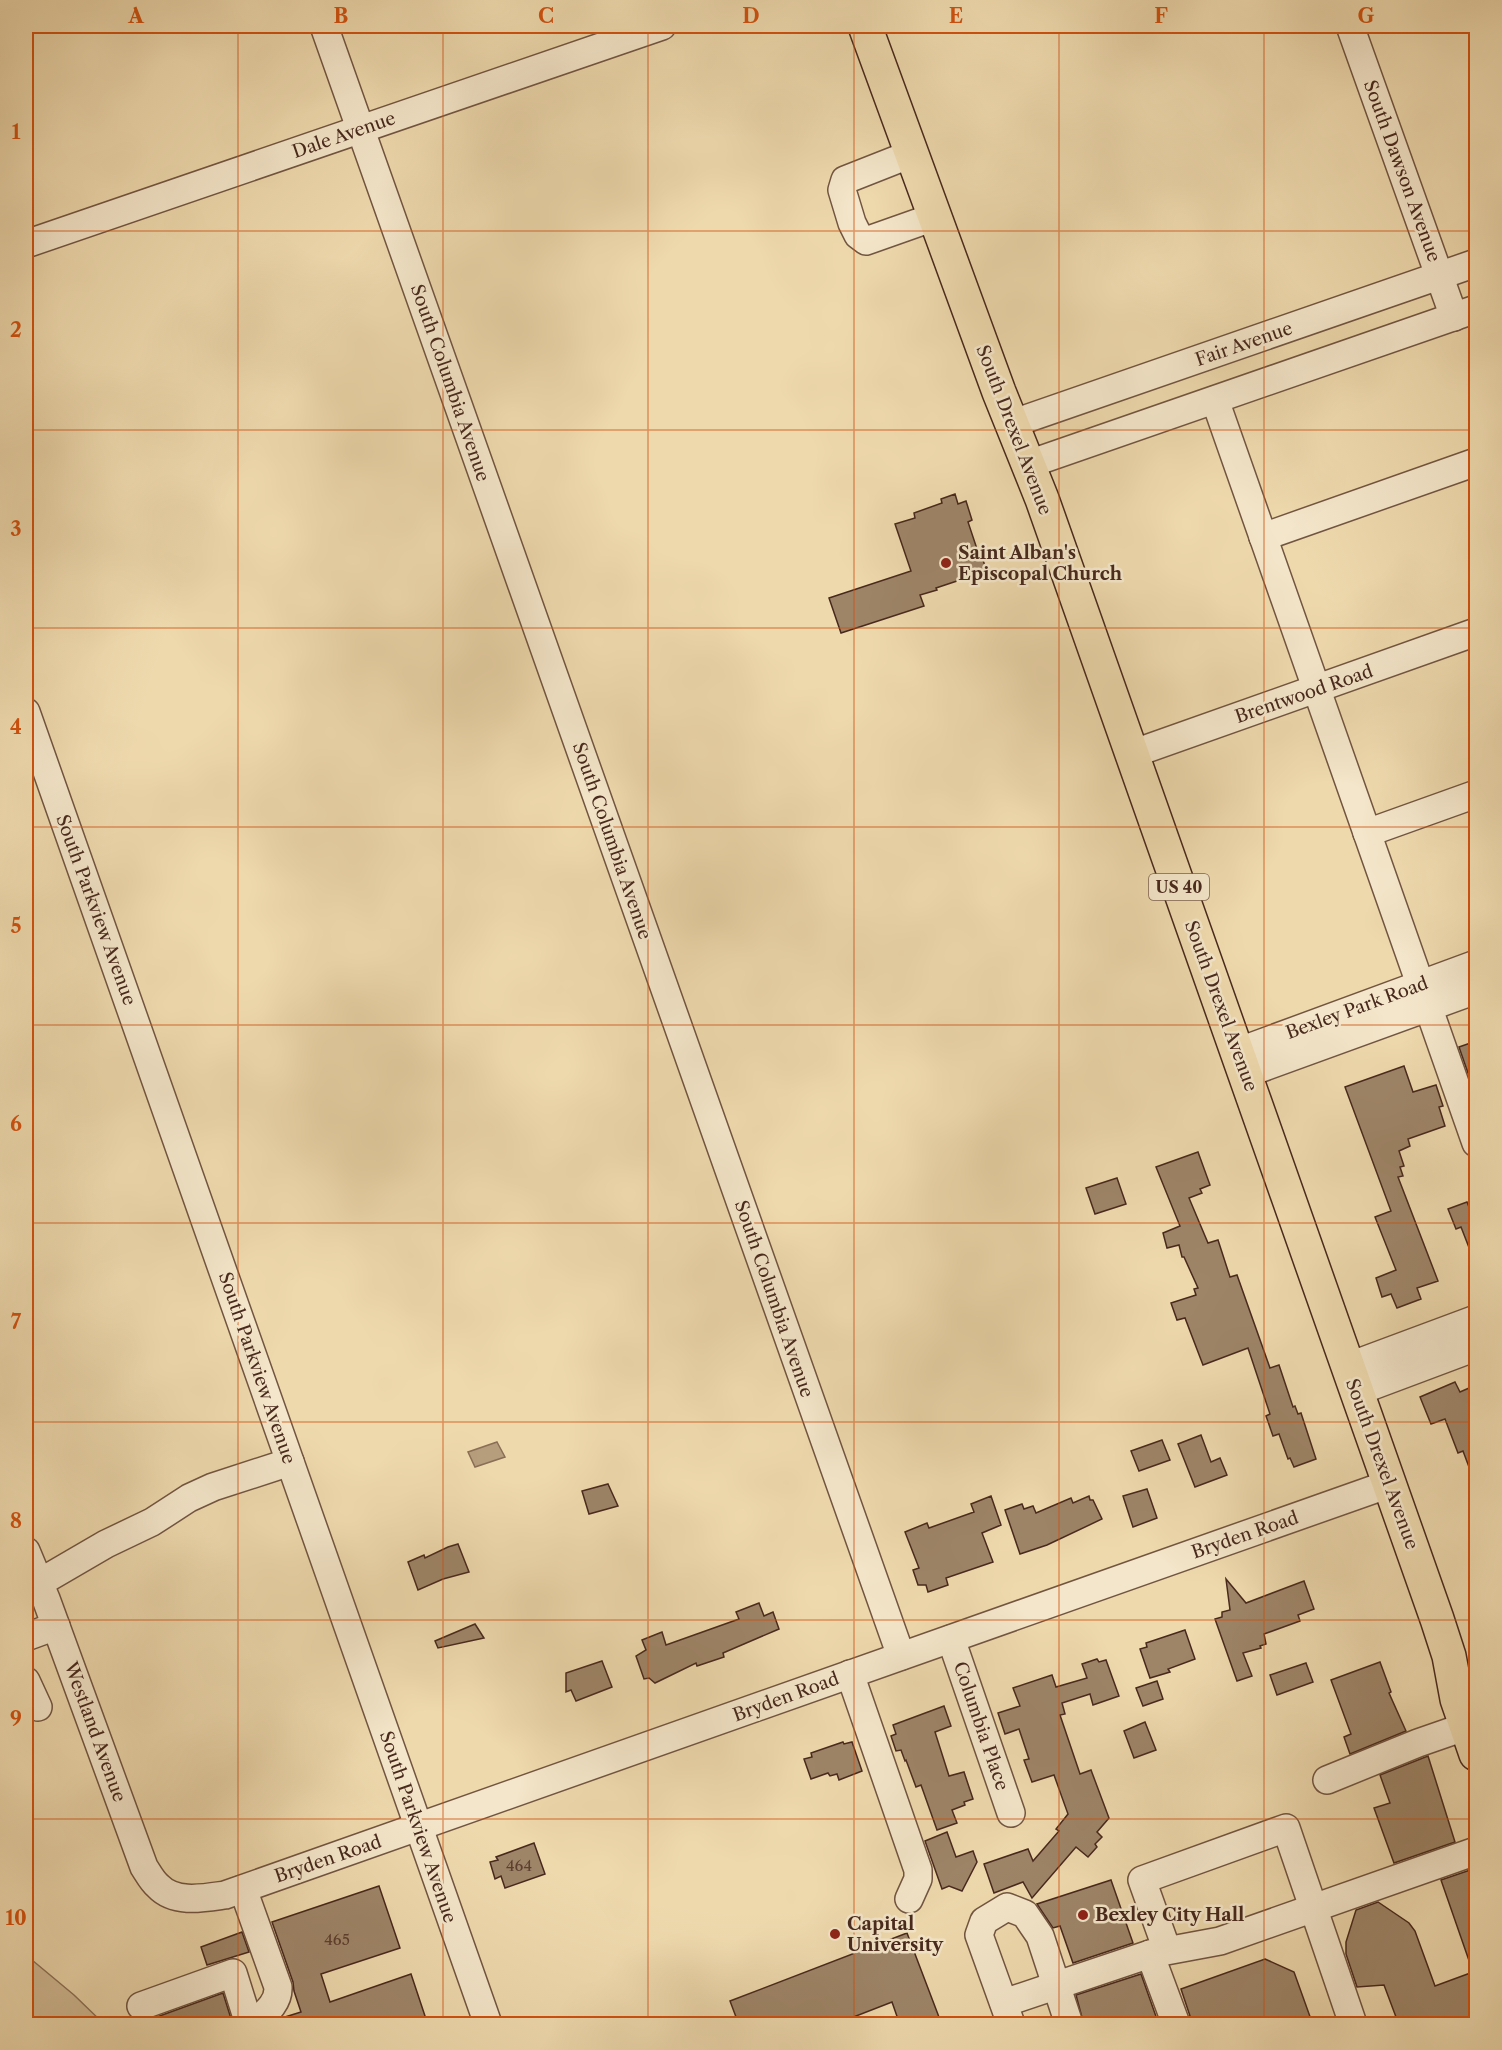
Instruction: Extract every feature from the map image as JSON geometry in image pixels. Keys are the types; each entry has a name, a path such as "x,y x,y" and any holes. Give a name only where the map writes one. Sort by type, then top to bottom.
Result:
{"main road":[{"name":"South Drexel Avenue","path":"865,26 1011,424 1029,464 1437,1619 1469,1718"}],"street":[{"name":"South Columbia Avenue","path":"324,26 901,1656"},
{"name":"Dale Avenue","path":"26,244 662,26"},
{"name":"South Dawson Avenue","path":"1359,28 1439,276 1465,313"},
{"path":"911,154 846,180 842,190 852,223 858,235 866,241 934,217"},
{"name":"Fair Avenue","path":"1011,424 1476,263"},
{"path":"1029,464 1465,313"},
{"path":"1215,400 1476,1143"},
{"path":"1263,537 1476,462"},
{"name":"Brentwood Road","path":"1132,754 1476,632"},
{"name":"South Parkview Avenue","path":"26,712 488,2025"},
{"path":"1367,833 1476,794"},
{"name":"Bexley Park Road","path":"1241,1063 1424,996 1476,964"},
{"name":"Bexley Park Road","path":"1424,996 1476,990"},
{"path":"1352,1380 1476,1319"},
{"path":"1352,1380 1476,1347"},
{"path":"39,1583 106,1544 152,1522 189,1498 213,1487 290,1462"},
{"name":"Bryden Road","path":"181,1898 214,1897 243,1889 1389,1484"},
{"name":"Westland Avenue","path":"26,1551 56,1626 144,1867 159,1887 181,1898"},
{"path":"26,1637 56,1626"},
{"name":"Columbia Place","path":"951,1639 1011,1813"},
{"path":"850,1674 918,1870 918,1879 909,1899"},
{"path":"26,1681 38,1707"},
{"path":"1327,1780 1418,1743 1469,1718"},
{"path":"1176,2025 1142,1880 1286,1828 1353,2025"},
{"path":"1069,2025 1056,1984 1040,1936 1025,1914 1007,1907 984,1921 979,1935 1007,2014 1056,1984 1159,1952 1220,1941 1476,1851"},
{"path":"141,2006 233,1973 251,2025 273,2005 278,1987 243,1889"}],"shaded area":[{"path":"497,1442 505,1457 475,1467 468,1452"},
{"path":"26,1955 74,1995 104,2024 26,2024"}],"building":[{"name":"Saint Alban's Episcopal Church","path":"955,494 958,504 966,501 972,520 968,522 987,571 920,595 924,606 841,633 829,598 911,571 895,524 915,518 914,513 942,503 941,499"},
{"path":"1476,1041 1476,1071 1468,1073 1459,1047"},
{"path":"1404,1066 1413,1092 1436,1085 1443,1106 1439,1107 1445,1126 1408,1139 1410,1146 1399,1151 1404,1166 1400,1167 1403,1176 1398,1177 1438,1281 1417,1288 1421,1299 1397,1308 1391,1294 1382,1297 1376,1278 1396,1270 1375,1217 1391,1211 1345,1087"},
{"path":"1198,1152 1210,1185 1200,1189 1202,1193 1189,1198 1208,1243 1218,1240 1230,1277 1237,1275 1270,1368 1279,1365 1293,1407 1295,1406 1298,1414 1301,1413 1316,1459 1294,1467 1290,1458 1288,1459 1279,1434 1273,1436 1266,1416 1270,1414 1248,1348 1203,1365 1185,1318 1177,1320 1171,1303 1196,1295 1194,1289 1198,1288 1182,1257 1179,1245 1167,1248 1163,1233 1180,1226 1156,1167"},
{"path":"1117,1178 1126,1204 1095,1214 1086,1188"},
{"path":"1467,1202 1476,1225 1475,1263 1461,1227 1456,1229 1448,1209"},
{"path":"1455,1382 1460,1392 1476,1385 1476,1483 1463,1451 1458,1453 1445,1419 1431,1424 1420,1397"},
{"path":"1201,1435 1211,1462 1220,1458 1227,1475 1195,1487 1178,1444"},
{"path":"1162,1440 1170,1460 1139,1471 1131,1451"},
{"path":"608,1484 618,1506 589,1514 582,1491"},
{"path":"1147,1489 1157,1518 1133,1527 1123,1496"},
{"path":"991,1496 1001,1525 982,1533 993,1562 946,1578 948,1585 928,1592 926,1585 918,1585 913,1570 919,1568 905,1532 927,1523 929,1528 974,1512 971,1504"},
{"path":"1089,1496 1102,1519 1047,1545 1020,1554 1005,1510 1022,1504 1024,1509 1033,1506 1036,1513 1071,1498 1073,1503"},
{"path":"458,1544 469,1572 443,1579 418,1590 408,1562 424,1555 425,1558"},
{"path":"1226,1579 1246,1603 1304,1581 1314,1609 1298,1615 1300,1621 1264,1634 1266,1644 1260,1646 1261,1648 1243,1653 1252,1676 1237,1681 1215,1619 1222,1617 1222,1612 1230,1610"},
{"path":"759,1603 764,1616 773,1612 779,1629 723,1653 724,1657 697,1666 696,1663 655,1683 649,1678 644,1679 636,1656 646,1650 642,1640 662,1632 666,1645 739,1619 736,1612"},
{"path":"475,1624 484,1638 438,1648 435,1641"},
{"path":"1185,1630 1195,1659 1168,1669 1170,1672 1150,1678 1140,1649 1147,1647 1146,1643"},
{"path":"1097,1659 1099,1662 1106,1660 1119,1696 1093,1705 1090,1694 1062,1703 1065,1714 1060,1715 1080,1774 1091,1770 1109,1818 1097,1832 1102,1837 1088,1857 1076,1847 1032,1898 1023,1882 994,1893 984,1864 1028,1849 1033,1861 1059,1831 1056,1829 1068,1814 1054,1775 1032,1782 1024,1760 1029,1759 1019,1729 1005,1734 998,1713 1020,1706 1013,1688 1052,1675 1056,1687 1087,1678 1082,1664"},
{"path":"602,1661 612,1687 576,1701 571,1690 566,1692 566,1673"},
{"path":"1380,1662 1391,1692 1389,1693 1406,1731 1350,1754 1344,1737 1351,1734 1331,1680"},
{"path":"1306,1663 1313,1682 1277,1695 1270,1675"},
{"path":"1157,1681 1163,1699 1143,1706 1136,1688"},
{"path":"944,1706 951,1726 935,1732 949,1776 964,1772 973,1799 952,1810 957,1823 937,1830 921,1785 916,1787 906,1760 901,1750 896,1751 891,1736 896,1734 893,1725"},
{"path":"1145,1722 1156,1750 1134,1758 1124,1731"},
{"path":"843,1742 844,1744 852,1742 862,1771 839,1780 837,1774 830,1776 828,1773 811,1779 804,1759 812,1757 811,1753"},
{"path":"1428,1756 1455,1842 1394,1863 1374,1808 1390,1803 1380,1775"},
{"path":"947,1832 956,1857 973,1851 977,1862 962,1891 949,1886 942,1889 925,1841"},
{"path":"534,1843 545,1874 505,1888 501,1876 495,1879 490,1862 498,1860 496,1857"},
{"path":"1476,1868 1476,2025 1399,2025 1384,1985 1357,1987 1346,1954 1346,1942 1356,1910 1378,1902 1409,1923 1415,1931 1435,1986 1473,1972 1441,1880"},
{"name":"Bexley City Hall","path":"1111,1880 1133,1943 1073,1963 1060,1926 1053,1928 1037,1904"},
{"path":"379,1886 400,1948 321,1974 330,2002 411,1974 428,2025 276,2025 282,2018 301,2012 272,1922"},
{"path":"242,1932 249,1952 207,1965 201,1947"},
{"path":"907,1933 942,2025 900,2025 892,2002 833,2025 739,2025 730,2001"},
{"path":"1265,1959 1294,1972 1313,2025 1193,2025 1181,1989"},
{"path":"1141,1974 1159,2025 1084,2025 1076,1995"},
{"path":"223,1993 233,2025 156,2025 154,2018"}],"place":[{"name":"Saint Alban's Episcopal Church","path":"946,563"},
{"name":"Bexley City Hall","path":"1083,1915"},
{"name":"Capital University","path":"835,1934"}]}
